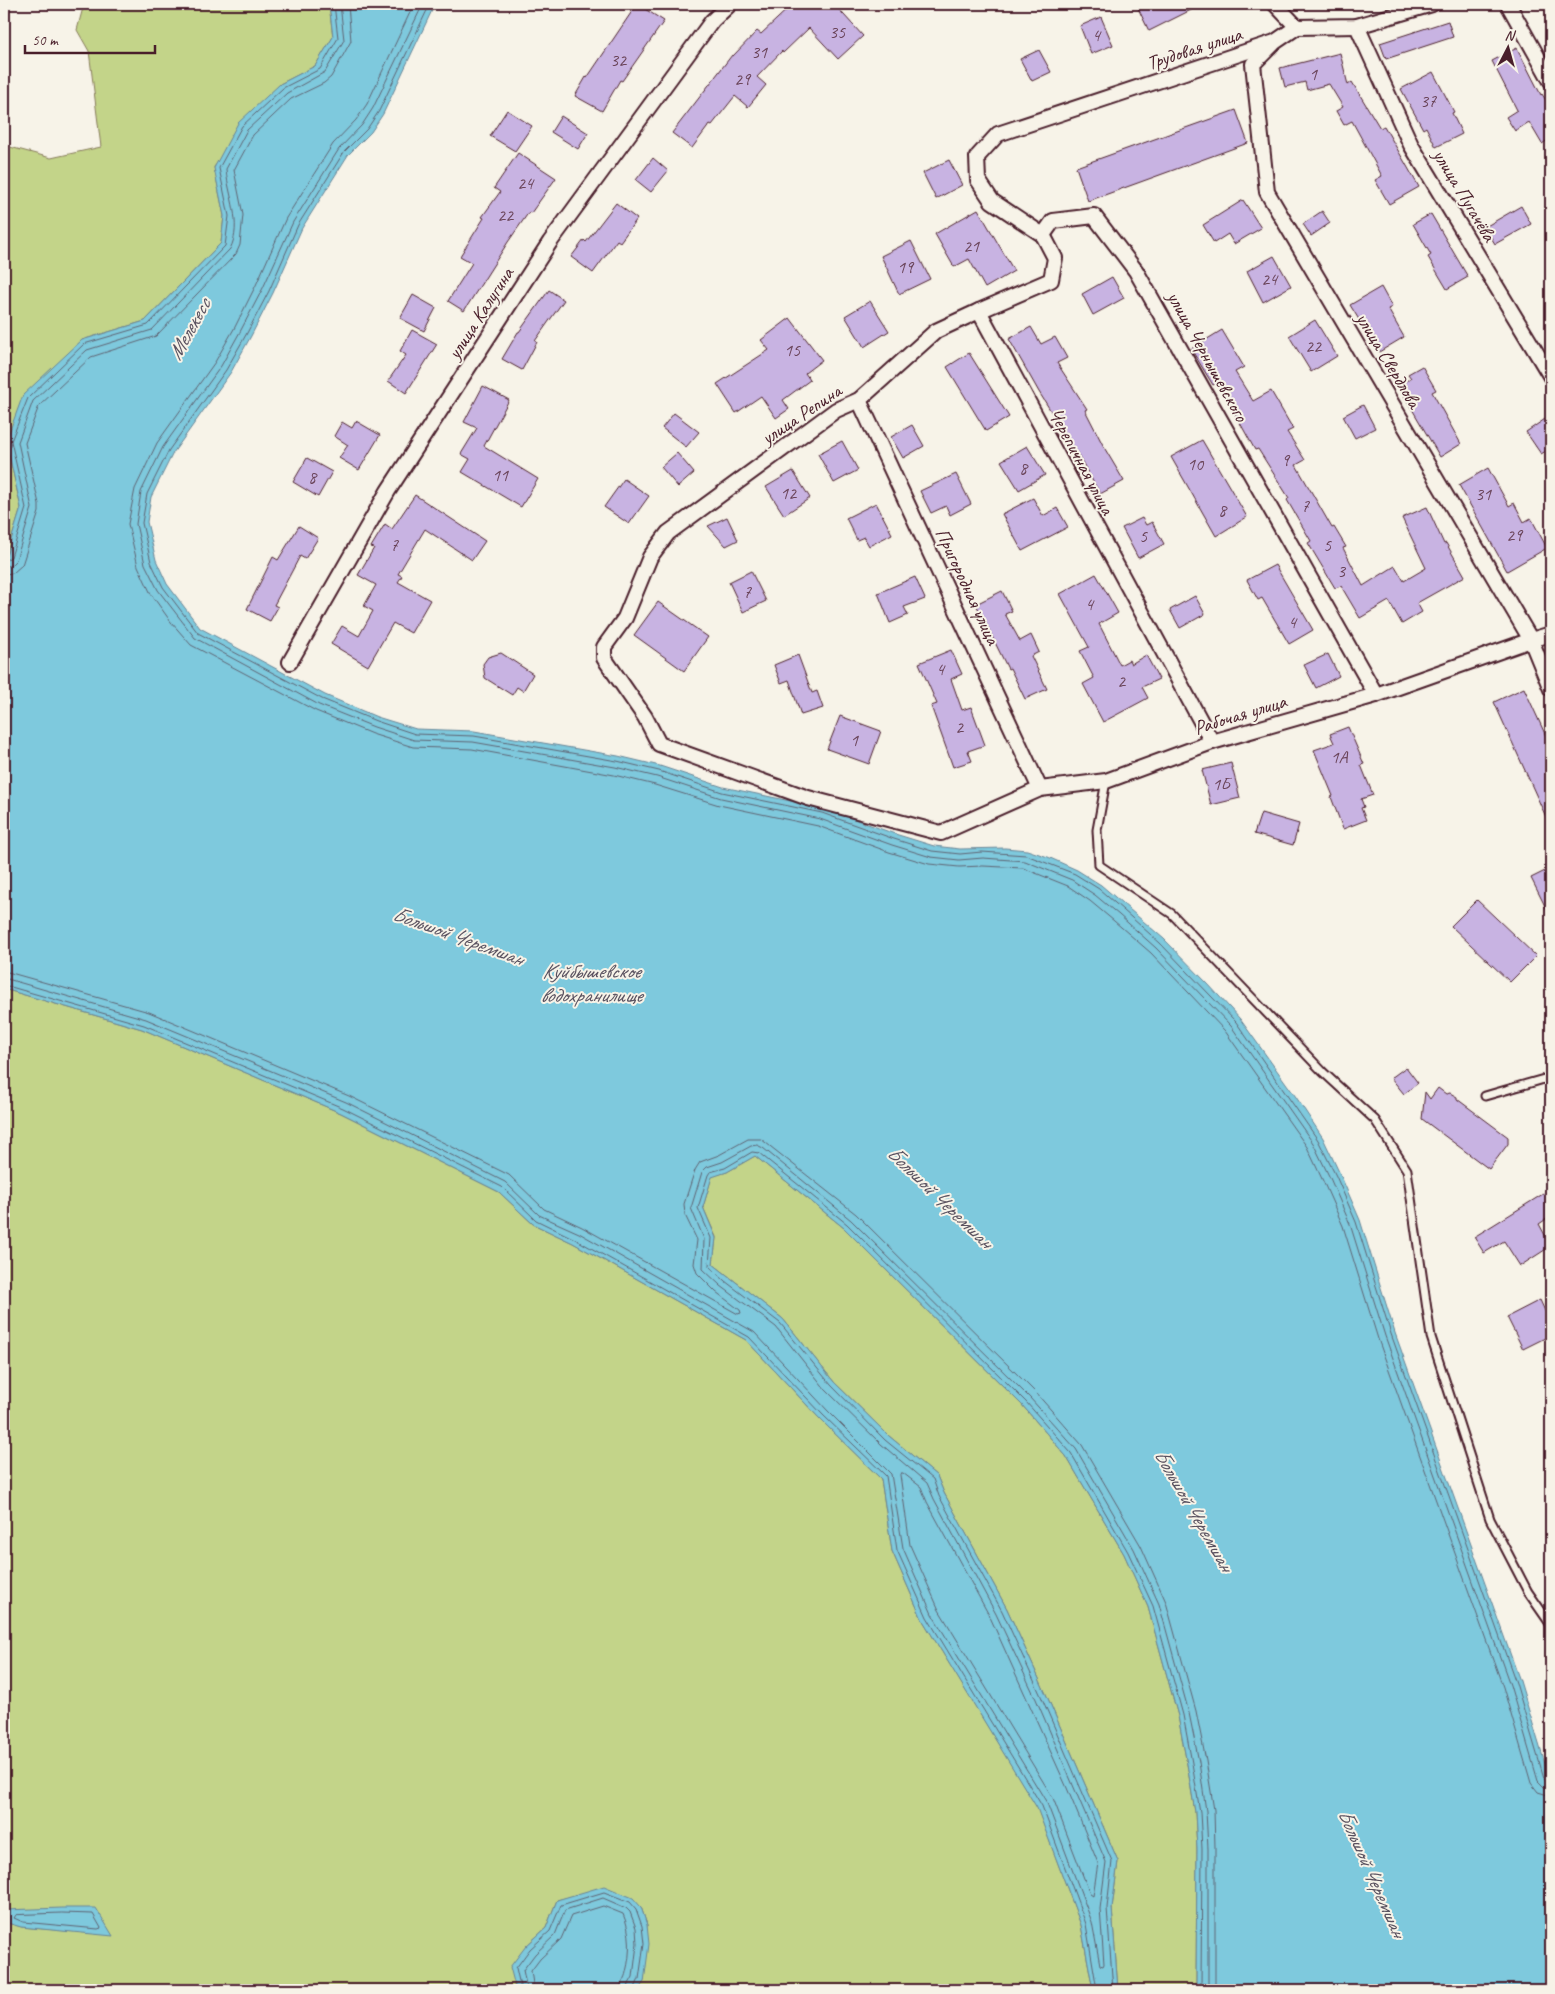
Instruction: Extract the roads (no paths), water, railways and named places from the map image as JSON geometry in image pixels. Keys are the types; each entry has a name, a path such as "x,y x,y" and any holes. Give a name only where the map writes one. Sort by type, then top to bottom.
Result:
{"street":[{"name":"улица Калугина","path":"290,662 388,491 550,242 712,22 730,4"},
{"path":"1275,4 1297,28 1357,26 1432,4"},
{"path":"1508,4 1551,81"},
{"name":"улица Пугачёва","path":"1357,26 1411,145 1551,377"},
{"name":"Трудовая улица","path":"1043,235 992,201 978,180 977,158 998,134 1275,42 1297,28"},
{"name":"улица Свердлова","path":"1275,42 1253,64 1267,192 1531,640 1551,689"},
{"name":"улица Чернышевского","path":"1043,235 1053,221 1094,216 1136,271 1376,695"},
{"path":"979,311 1051,280 1055,258 1043,235"},
{"name":"улица Репина","path":"941,833 808,798 659,744 645,717 604,658 604,648 626,618 650,557 668,533 836,410 859,400 936,332 979,311"},
{"name":"Черепичная улица","path":"979,311 1212,742"},
{"name":"Пригородная улица","path":"859,400 1040,790"},
{"name":"Рабочая улица","path":"941,833 1040,790 1106,781 1212,742 1376,695 1551,634"}],"lane":[{"path":"1106,781 1097,830 1099,865 1172,914 1323,1072 1375,1120 1407,1170 1434,1346 1490,1519 1528,1592 1551,1625"},
{"path":"1485,1096 1551,1077"}],"water":[{"name":"Куйбышевское водохранилище","path":"329,4 435,4 383,114 371,132 348,155 302,228 273,293 231,372 173,453 151,497 147,522 156,560 167,584 200,628 325,695 377,717 416,729 474,731 618,756 660,766 723,787 824,808 934,846 960,849 1005,848 1027,850 1077,870 1101,885 1164,939 1240,1019 1296,1097 1323,1138 1360,1220 1395,1333 1520,1681 1551,1784 1551,1990 1196,1990 1197,1849 1195,1812 1178,1716 1148,1607 1124,1554 1066,1456 1022,1405 844,1228 755,1156 727,1172 712,1177 703,1207 716,1238 713,1264 783,1319 834,1382 889,1436 937,1476 944,1493 1007,1609 1118,1861 1112,1908 1118,1990 1093,1990 1081,1925 1037,1808 922,1619 892,1551 881,1479 820,1419 746,1340 573,1243 533,1224 499,1192 341,1113 142,1029 4,989 4,563 21,508 6,441 23,395 82,340 145,321 221,243 224,216 214,168 238,123 280,84 315,66 333,37"},
{"path":"604,1886 633,1898 641,1907 647,1925 649,1944 644,1982 638,1990 516,1990 510,1967 526,1946 546,1928 557,1900"},
{"path":"96,1908 113,1936 21,1927 4,1922 4,1910"}],"water label":[{"name":"Мелекесс","path":"189,329"},
{"name":"Большой Черемшан","path":"458,936"},
{"name":"Большой Черемшан","path":"940,1197"},
{"name":"Большой Черемшан","path":"1194,1510"},
{"name":"Большой Черемшан","path":"1372,1873"}]}
